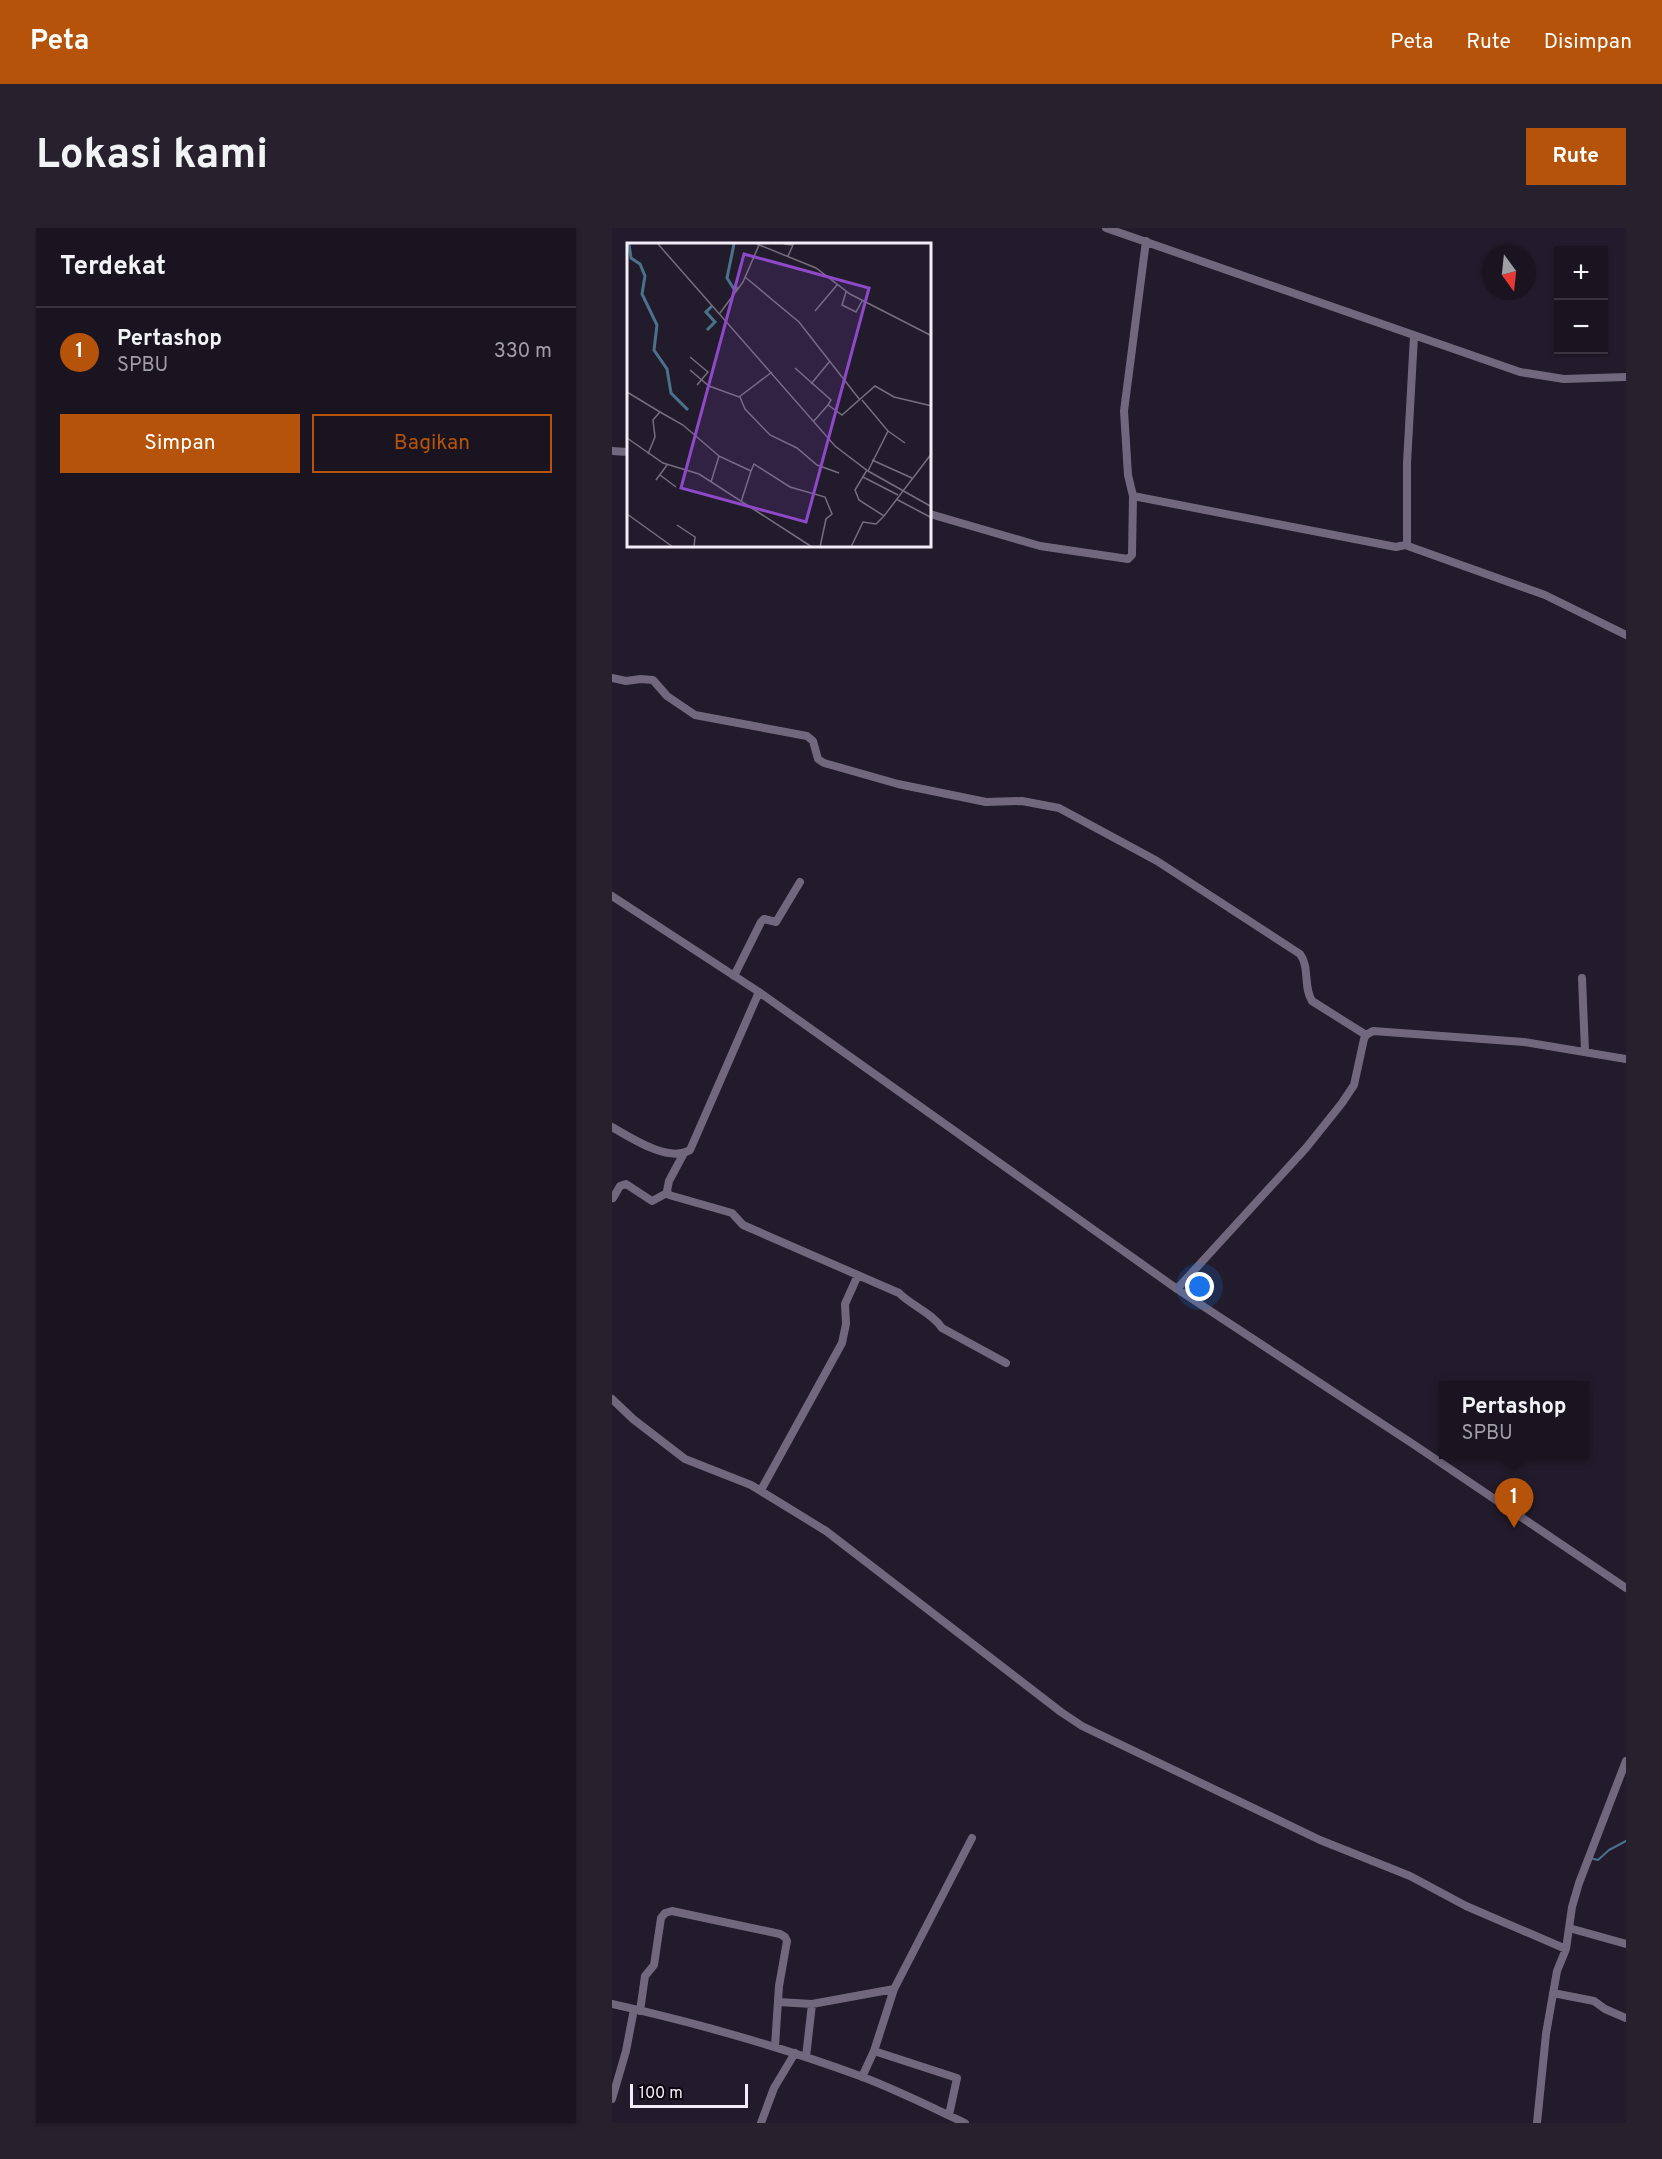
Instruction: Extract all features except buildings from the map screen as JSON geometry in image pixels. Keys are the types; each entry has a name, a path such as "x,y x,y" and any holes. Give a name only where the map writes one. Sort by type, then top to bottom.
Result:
{"street":[{"path":"1106,228 1520,372 1564,379 1626,377"},
{"path":"932,515 1040,546 1128,559 1132,555 1133,495 1128,475 1124,411 1146,241"},
{"path":"1405,546 1407,542 1407,463 1414,336"},
{"path":"612,451 627,452"},
{"path":"1133,495 1405,546 1545,595 1626,635"},
{"path":"612,678 626,681 652,680 666,696 695,715 807,736 813,741 818,759 831,765 898,784 986,802 1022,801 1059,808 1157,861 1300,954 1304,961 1308,994 1312,1001 1366,1035"},
{"path":"734,976 761,922 764,920 776,922 800,882"},
{"path":"612,896 759,992 1177,1289 1626,1588"},
{"path":"1582,978 1585,1052"},
{"path":"612,1127 653,1148 676,1155 692,1148 759,992"},
{"path":"1177,1289 1306,1148 1342,1104 1354,1085 1366,1035 1373,1031 1524,1042 1626,1059"},
{"path":"667,1193 669,1181 684,1153"},
{"path":"613,1198 620,1186 626,1184 652,1201 667,1193 732,1213 743,1225 899,1293 937,1320 942,1328 1006,1363"},
{"path":"761,1490 843,1343 846,1324 845,1304 858,1275"},
{"path":"612,1399 633,1419 685,1459 748,1483 826,1531 1083,1726 1320,1840 1410,1876 1466,1906 1566,1949"},
{"path":"1537,2123 1546,2034 1557,1971 1566,1949 1579,1883 1626,1761"},
{"path":"862,2077 874,2051 894,1989 972,1838"},
{"path":"612,2098 645,1976 654,1965 661,1918 665,1913 672,1911 785,1937 787,1941 779,1986 776,2046"},
{"path":"1569,1928 1626,1944"},
{"path":"778,2002 812,2004 894,1989"},
{"path":"1553,1993 1594,2001 1626,2018"},
{"path":"612,2004 776,2046 862,2077 965,2123"},
{"path":"806,2057 812,2004"},
{"path":"874,2051 957,2078 949,2115"},
{"path":"761,2123 774,2088 795,2053"}],"waterway":[{"path":"1590,1858 1598,1860 1609,1850 1626,1841"}],"place":[{"name":"Pertashop","path":"1514,1528"}]}
